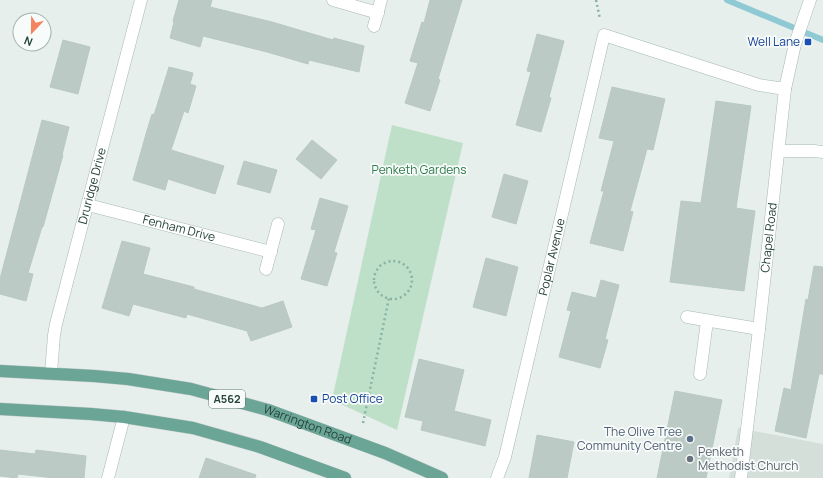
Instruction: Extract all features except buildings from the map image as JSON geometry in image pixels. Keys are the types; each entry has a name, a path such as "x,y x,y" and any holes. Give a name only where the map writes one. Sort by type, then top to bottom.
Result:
{"main road":[{"name":"Warrington Road","path":"0,371 128,379 191,389 268,410 384,452 442,478"},
{"path":"0,409 52,411 124,417 193,428 260,447 345,478"}],"street":[{"name":"Druridge Drive","path":"51,373 56,324 141,0"},
{"path":"333,0 378,13"},
{"path":"374,26 381,0"},
{"name":"Chapel Road","path":"741,478 785,89 795,44 810,0"},
{"name":"Poplar Avenue","path":"497,478 505,457 604,35 759,85 785,89"},
{"path":"779,151 814,150 823,152"},
{"name":"Fenham Drive","path":"88,205 271,252"},
{"path":"266,269 278,224"},
{"path":"687,317 759,329"},
{"path":"700,374 707,320"},
{"path":"108,478 124,417"}],"path":[{"path":"396,262 406,267 411,278 411,284 409,289 400,297 389,298 382,296 375,286 375,273 384,263 396,262"},
{"path":"363,422 389,298"}],"shaded area":[{"path":"738,428 823,444 823,478 729,478"}],"green space":[{"name":"Penketh Gardens","path":"392,125 463,143 397,430 332,400"}],"waterway":[{"path":"727,0 823,40"}],"place":[{"name":"Well Lane","path":"808,42"},
{"name":"Post Office","path":"314,399"},
{"name":"The Olive Tree Community Centre","path":"690,439"},
{"name":"Penketh Methodist Church","path":"690,459"}]}
